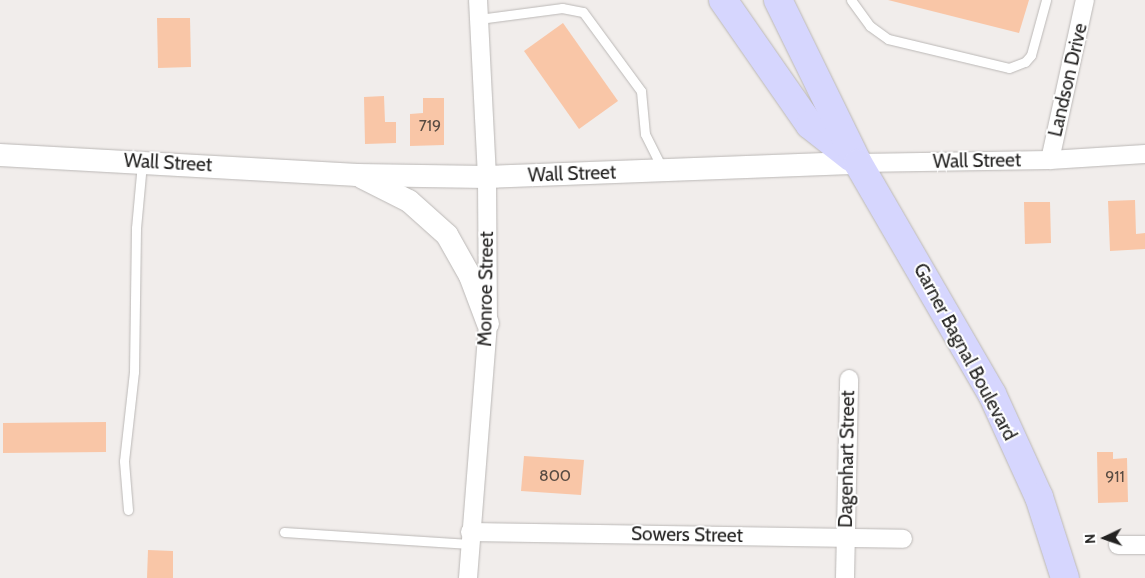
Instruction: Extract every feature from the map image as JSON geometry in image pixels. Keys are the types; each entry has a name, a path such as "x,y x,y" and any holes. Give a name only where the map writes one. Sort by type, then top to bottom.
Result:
{"highway":[{"name":"Garner Bagnal Boulevard","path":"723,0 810,125 858,162"},
{"name":"Garner Bagnal Boulevard","path":"778,0 858,162 992,394 1039,498 1065,578"}],"street":[{"name":"Monroe Street","path":"468,578 488,324 487,177 478,0"},
{"name":"Landson Drive","path":"1050,160 1085,0"},
{"name":"Wall Street","path":"0,155 142,161 357,175 487,177 858,162 1050,160 1145,154"},
{"path":"357,175 409,201 447,235 470,276 488,324"},
{"name":"Dagenhart Street","path":"845,578 849,379"},
{"name":"Sowers Street","path":"470,538 903,539"},
{"path":"1118,545 1145,545"}],"lane":[{"path":"851,0 870,26 888,39 1009,68 1025,62 1031,55 1046,0"},
{"path":"479,19 562,8 583,12 640,91 645,134 663,170"},
{"path":"128,510 124,461 134,372 136,228 142,161"},
{"path":"284,532 470,538"}],"building":[{"path":"888,0 1029,0 1019,33"},
{"path":"157,18 190,18 191,67 158,68"},
{"path":"563,23 618,101 579,129 524,51"},
{"path":"384,96 385,122 396,122 396,143 365,144 364,97"},
{"path":"423,98 444,98 444,145 410,146 410,114 423,113"},
{"path":"1135,200 1136,234 1145,233 1145,249 1110,251 1108,201"},
{"path":"1024,202 1050,202 1051,243 1025,244"},
{"path":"106,422 106,452 3,453 3,423"},
{"path":"1097,452 1113,452 1113,459 1127,458 1128,502 1098,503"},
{"path":"524,456 584,460 581,495 521,491"},
{"path":"148,550 173,551 173,578 147,578"}]}
